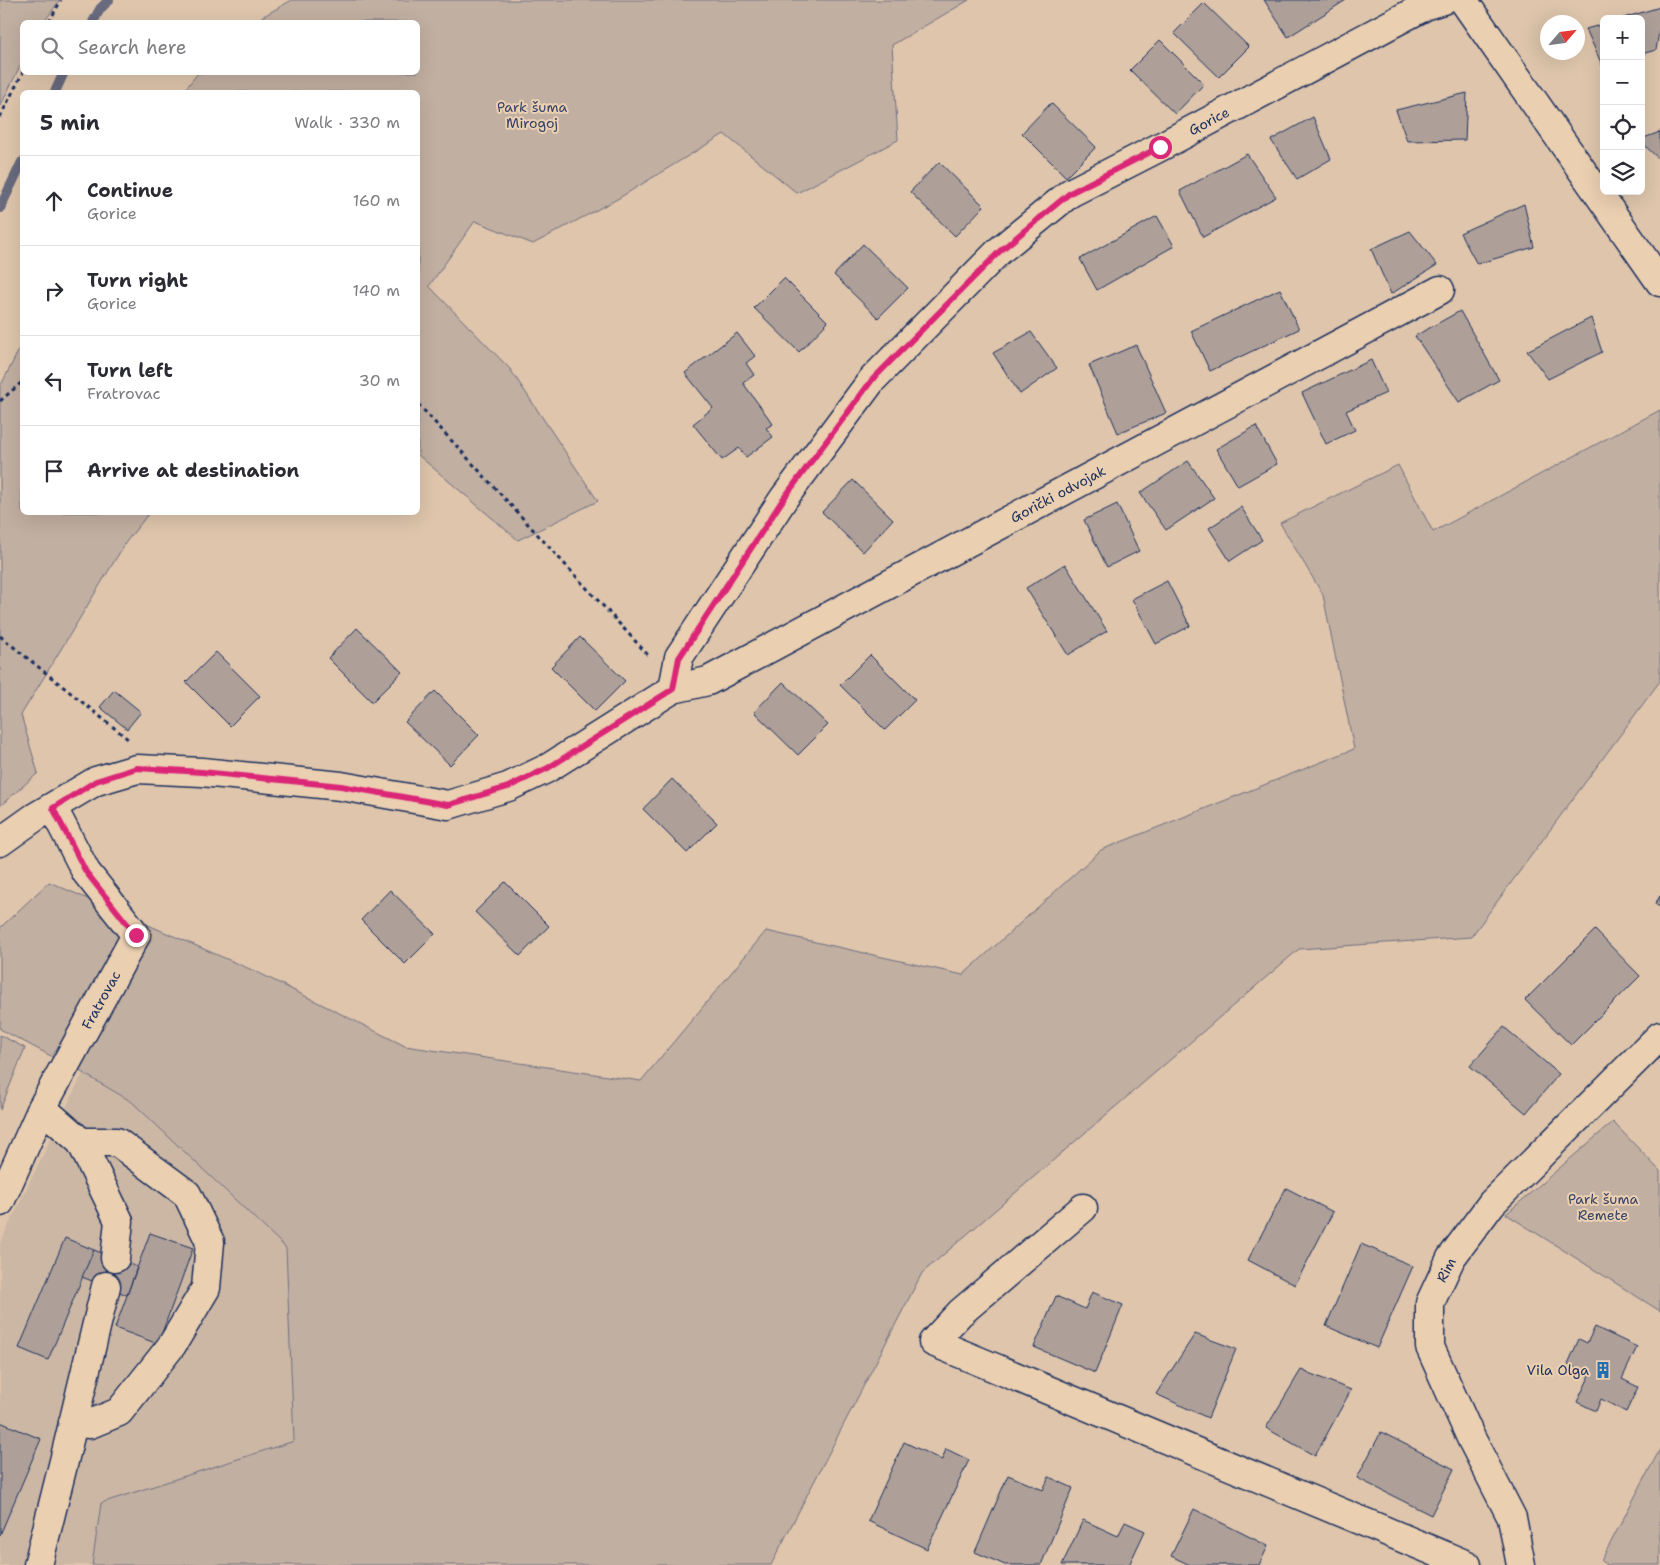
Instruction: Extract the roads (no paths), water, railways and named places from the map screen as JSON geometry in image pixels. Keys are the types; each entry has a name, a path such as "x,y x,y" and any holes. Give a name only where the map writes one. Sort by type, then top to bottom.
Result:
{"street":[{"name":"Gorice","path":"673,686 679,658 784,498 872,380 1000,251 1070,193 1427,5 1443,0"},
{"path":"1464,0 1660,282"},
{"name":"Gorički odvojak","path":"673,686 708,681 1440,290"},
{"path":"0,842 36,817 96,781 137,768 202,772 341,786 448,805 508,787 548,768 673,686"},
{"name":"Fratrovac","path":"0,1202 42,1108 136,935 86,872 53,808"},
{"name":"Rim","path":"1520,1565 1512,1518 1430,1347 1430,1302 1451,1258 1492,1203 1660,1036"},
{"path":"42,1108 81,1142 119,1220 115,1258"},
{"path":"73,1423 90,1424 119,1412 172,1345 206,1288 210,1242 187,1194 117,1142 81,1142"},
{"path":"1083,1208 960,1313 933,1342 1467,1565"},
{"path":"38,1565 106,1286"}],"waterway":[{"path":"94,20 100,9 109,0"},
{"path":"56,90 63,75"},
{"path":"0,208 20,166"}],"place":[{"name":"Vila Olga","path":"1603,1370"}],"park label":[{"name":"Park šuma Mirogoj","path":"532,116"},
{"name":"Park šuma Remete","path":"1603,1208"}]}
